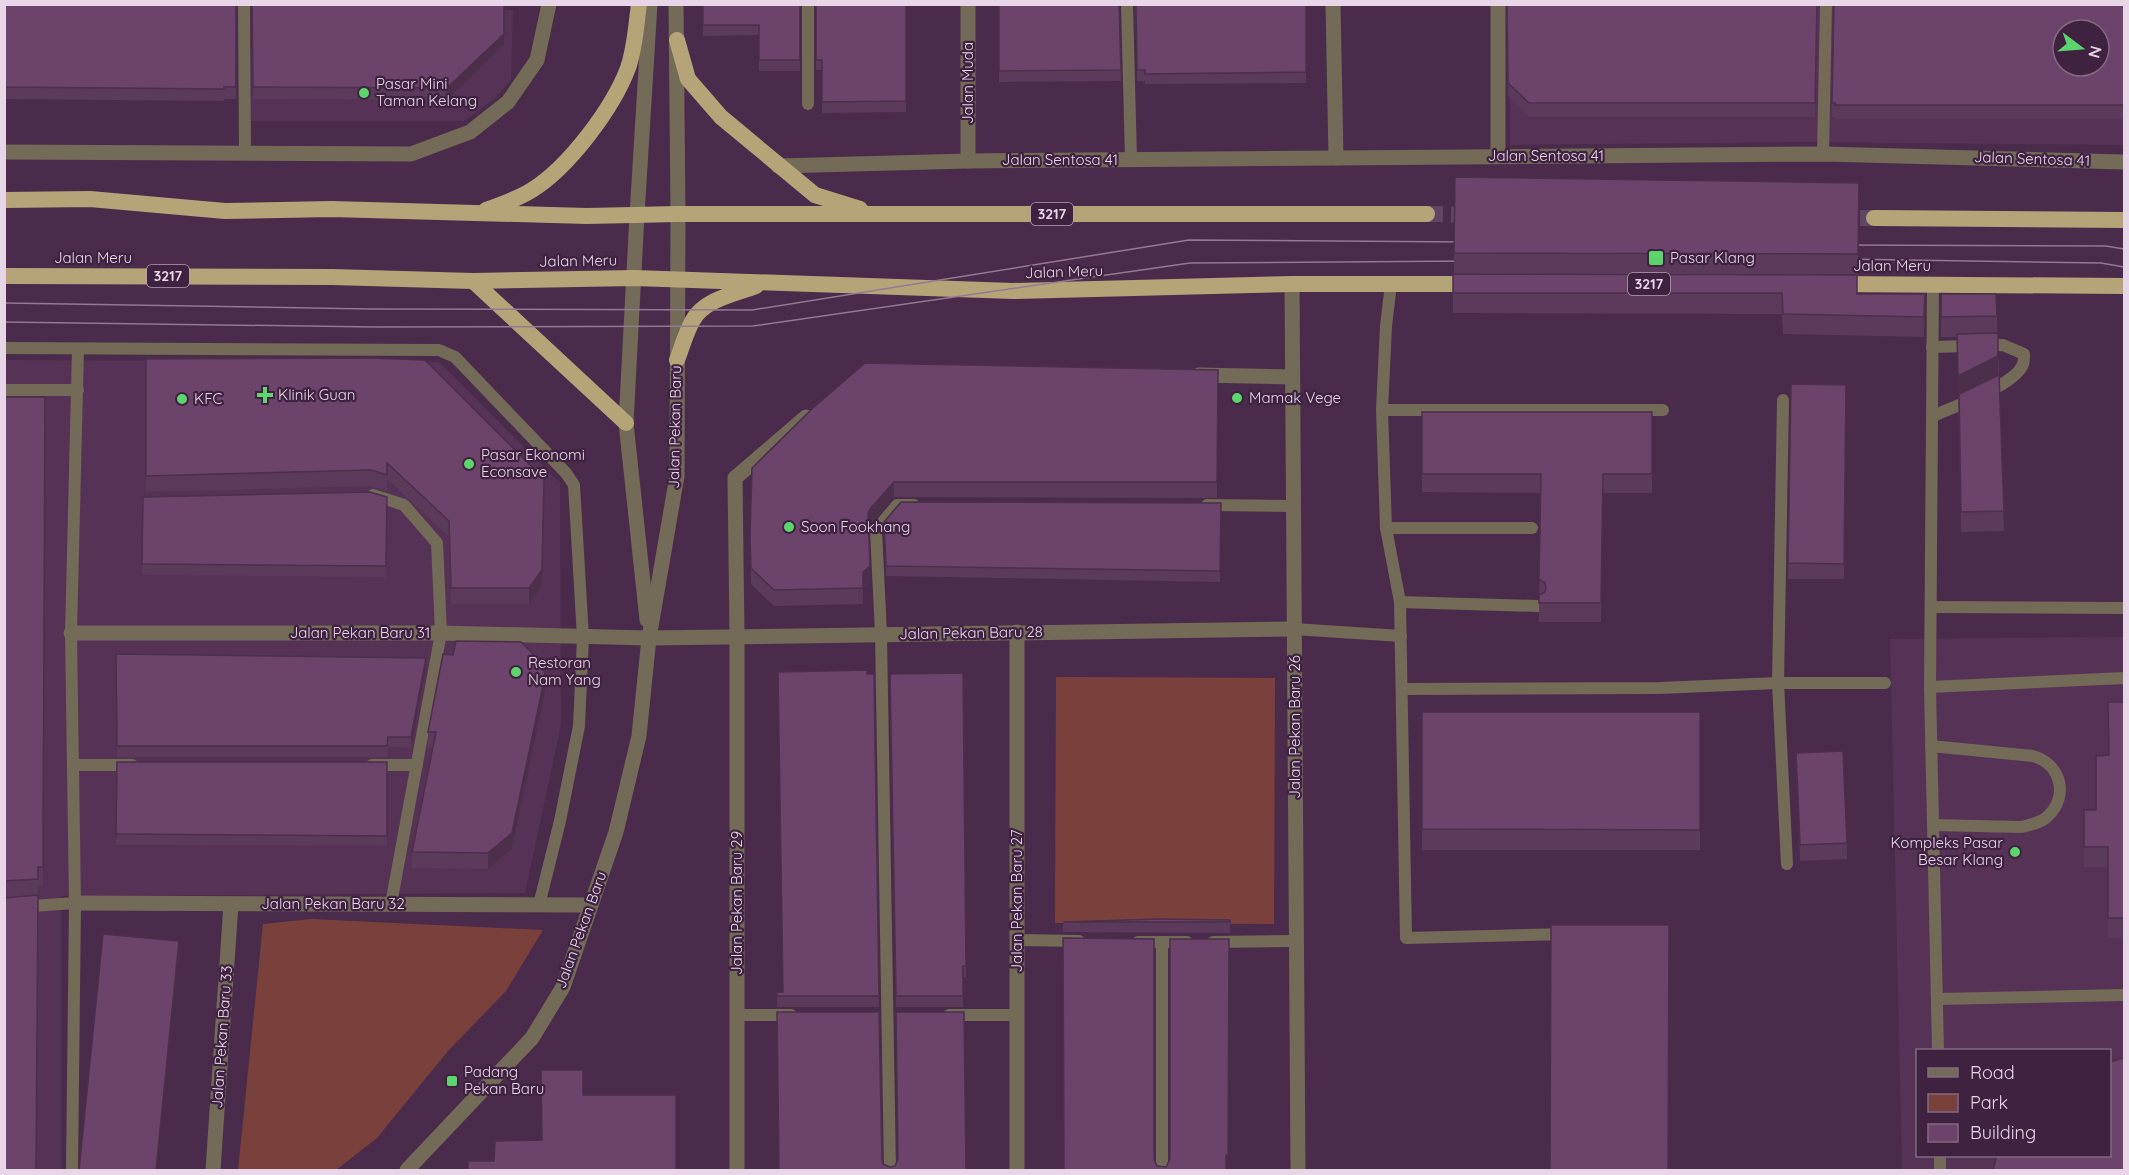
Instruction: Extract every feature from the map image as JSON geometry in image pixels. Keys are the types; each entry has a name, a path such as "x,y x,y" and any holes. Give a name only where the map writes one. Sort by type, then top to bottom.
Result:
{"highway":[{"path":"332,209 477,213 510,201 533,189 573,153 605,111 618,89 628,67 634,44 639,4"},
{"path":"677,40 688,80 721,117 816,195 878,214"},
{"name":"3217","path":"4,200 90,199 225,211 332,209 587,216 1427,214"},
{"path":"1874,218 2124,220"},
{"name":"Jalan Meru","path":"4,276 332,277 473,281 635,278 1013,291 1293,284 1494,284"},
{"path":"473,281 626,423"},
{"path":"677,360 692,321 698,313 710,304 762,283"},
{"name":"Jalan Meru","path":"1817,284 2124,286"}],"street":[{"path":"4,152 411,154 470,132 508,102 537,60 549,4"},
{"name":"Jalan Pekan Baru","path":"649,638 626,423 650,4"},
{"name":"Jalan Pekan Baru","path":"407,1170 532,1038 562,987 616,832 639,736 649,638 677,476 676,4"},
{"name":"Jalan Muda","path":"968,4 968,161"},
{"path":"1333,4 1336,158"},
{"path":"1498,4 1498,156"},
{"name":"Jalan Sentosa 41","path":"778,166 968,161 1823,154 2124,162"},
{"name":"Jalan Pekan Baru 26","path":"1293,284 1298,1170"},
{"path":"1184,375 1292,377"},
{"name":"Jalan Pekan Baru 29","path":"737,1170 735,478 816,408"},
{"name":"Jalan Pekan Baru 28","path":"649,638 1294,629"},
{"name":"Jalan Pekan Baru 27","path":"1017,632 1017,1170"},
{"name":"Jalan Pekan Baru 31","path":"71,633 441,633 649,638"},
{"name":"Jalan Pekan Baru 32","path":"75,903 591,905"},
{"name":"Jalan Pekan Baru 33","path":"213,1170 231,904"}],"lane":[{"path":"244,4 245,153"},
{"path":"808,4 808,104"},
{"path":"1127,4 1131,160"},
{"path":"1823,154 1826,4"},
{"path":"1391,284 1386,326 1382,410 1386,528 1400,602 1406,938 1578,934"},
{"path":"1933,284 1930,687 1938,1049"},
{"path":"1932,347 2003,345 2024,354 2024,363 2012,376 1980,397 1932,416"},
{"path":"4,348 439,350 455,357 566,472 574,485 583,637 579,726 560,821 539,905"},
{"path":"72,1170 75,903 71,633 78,349"},
{"path":"4,390 78,390"},
{"path":"1783,400 1778,682 1786,864"},
{"path":"1382,410 1663,410"},
{"path":"359,495 371,494 404,505 436,543 441,633 390,904"},
{"path":"890,1170 881,634 876,530 897,505 921,505"},
{"path":"1197,506 1293,506"},
{"path":"1386,528 1532,528"},
{"path":"1400,602 1538,606"},
{"path":"1931,608 2124,608"},
{"path":"1294,629 1401,636"},
{"path":"1930,687 2124,678"},
{"path":"1402,689 1659,688 1778,682 1885,683"},
{"path":"1931,746 2033,756 2045,760 2054,767 2060,785 2059,804 2046,818 2034,824 2021,827 1933,825"},
{"path":"73,765 144,765"},
{"path":"358,765 417,765"},
{"path":"4,908 75,903"},
{"path":"1018,940 1095,941"},
{"path":"1129,942 1296,941"},
{"path":"1162,942 1162,1170"},
{"path":"1937,999 2124,996"},
{"path":"737,1015 806,1015"},
{"path":"935,1015 1017,1015"}],"shaded area":[{"path":"1508,5 2124,5 2124,145 1812,142 1510,145"},
{"path":"252,9 513,10 511,80 495,98 464,121 251,121"},
{"path":"5,360 439,362 560,483 561,725 525,893 61,896 61,1170 5,1170"},
{"name":"Kompleks Pasar Besar Klang","path":"2124,637 2124,1170 1902,1170 1890,639"}],"green space":[{"path":"1056,677 1275,678 1274,924 1055,923"},
{"path":"311,919 543,930 506,991 448,1051 377,1138 336,1170 238,1170 263,924"}],"building":[{"path":"4,4 236,4 236,87 224,87 224,89 4,87"},
{"path":"252,4 504,4 504,34 447,88 253,87"},
{"path":"703,4 800,4 800,60 759,60 759,25 703,25"},
{"path":"816,4 906,4 906,101 822,102 822,60 816,60"},
{"path":"999,4 1119,4 1121,70 999,71"},
{"path":"1136,4 1306,4 1306,72 1145,74 1145,70 1137,70"},
{"path":"1507,4 1817,4 1815,103 1529,103 1508,83"},
{"path":"1834,4 2124,4 2124,105 1835,105 1832,103"},
{"path":"1455,177 1859,183 1858,254 1454,253"},
{"path":"1453,274 1857,275 1857,294 1925,294 1924,317 1783,314 1782,293 1453,293"},
{"path":"1941,294 1996,294 1997,316 1941,317"},
{"path":"1998,333 1998,356 1958,376 1957,334"},
{"path":"370,358 425,360 544,479 542,570 529,588 451,588 449,521 387,463 387,475 371,470 146,476 146,359"},
{"path":"865,363 1218,370 1217,482 894,482 868,514 870,566 863,572 863,588 774,590 751,568 752,468 813,408"},
{"path":"1999,375 2004,511 1961,512 1959,394"},
{"path":"1791,384 1846,385 1844,564 1788,563"},
{"path":"4,397 45,397 43,867 38,867 38,879 4,881"},
{"path":"1422,412 1652,412 1652,474 1603,474 1601,603 1539,603 1539,595 1545,592 1546,587 1545,583 1539,579 1541,474 1422,474"},
{"path":"370,492 387,497 386,566 142,564 143,497"},
{"path":"901,502 1221,503 1220,571 886,566 884,522"},
{"path":"456,641 521,642 543,664 545,676 512,833 488,853 412,852 436,732 428,732 443,654 453,655"},
{"path":"116,654 426,658 411,737 388,737 387,746 117,746"},
{"path":"867,670 867,674 874,674 879,996 777,996 777,992 783,992 778,672"},
{"path":"963,673 966,966 963,966 963,996 896,996 890,674"},
{"path":"2108,702 2124,702 2124,918 2108,918 2108,847 2084,847 2084,810 2096,810 2096,756 2109,755"},
{"path":"1422,712 1700,712 1700,830 1422,829"},
{"path":"1843,751 1847,843 1800,845 1796,753"},
{"path":"117,762 387,762 387,836 116,834"},
{"path":"38,895 36,1170 4,1170 4,898"},
{"path":"1159,919 1230,920 1230,922 1063,922"},
{"path":"1551,925 1669,925 1668,1170 1550,1170"},
{"path":"103,934 179,941 156,1170 79,1170"},
{"path":"1063,938 1154,939 1154,1159 1157,1166 1166,1167 1170,1159 1170,939 1229,939 1228,1155 1226,1155 1226,1170 1064,1170"},
{"path":"777,1012 879,1012 882,1159 883,1164 890,1167 895,1166 898,1159 896,1012 964,1012 966,1170 779,1170"},
{"path":"2124,1058 2124,1170 1993,1170 1996,1157 2111,1157 2111,1061"},
{"path":"541,1070 583,1070 583,1095 676,1095 676,1170 468,1170 468,1161 494,1161 495,1141 542,1140"}],"tunnel":[{"path":"1427,214 1477,215"},
{"path":"1836,218 1874,218"}],"tram line":[{"path":"4,303 371,309 752,310 1189,240 1469,242"},
{"path":"1841,245 2106,246 2124,249"},
{"path":"1843,259 2101,263 2124,267"},
{"path":"4,322 375,327 753,326 1190,263 1471,261"}],"place":[{"name":"Pasar Mini Taman Kelang","path":"364,93"},
{"name":"Pasar Klang","path":"1656,258"},
{"name":"Klinik Guan","path":"265,395"},
{"name":"Mamak Vege","path":"1237,398"},
{"name":"KFC","path":"182,399"},
{"name":"Pasar Ekonomi Econsave","path":"469,464"},
{"name":"Soon Fookhang","path":"789,527"},
{"name":"Restoran Nam Yang","path":"516,672"},
{"name":"Kompleks Pasar Besar Klang","path":"2015,852"},
{"name":"Padang Pekan Baru","path":"452,1081"}]}
